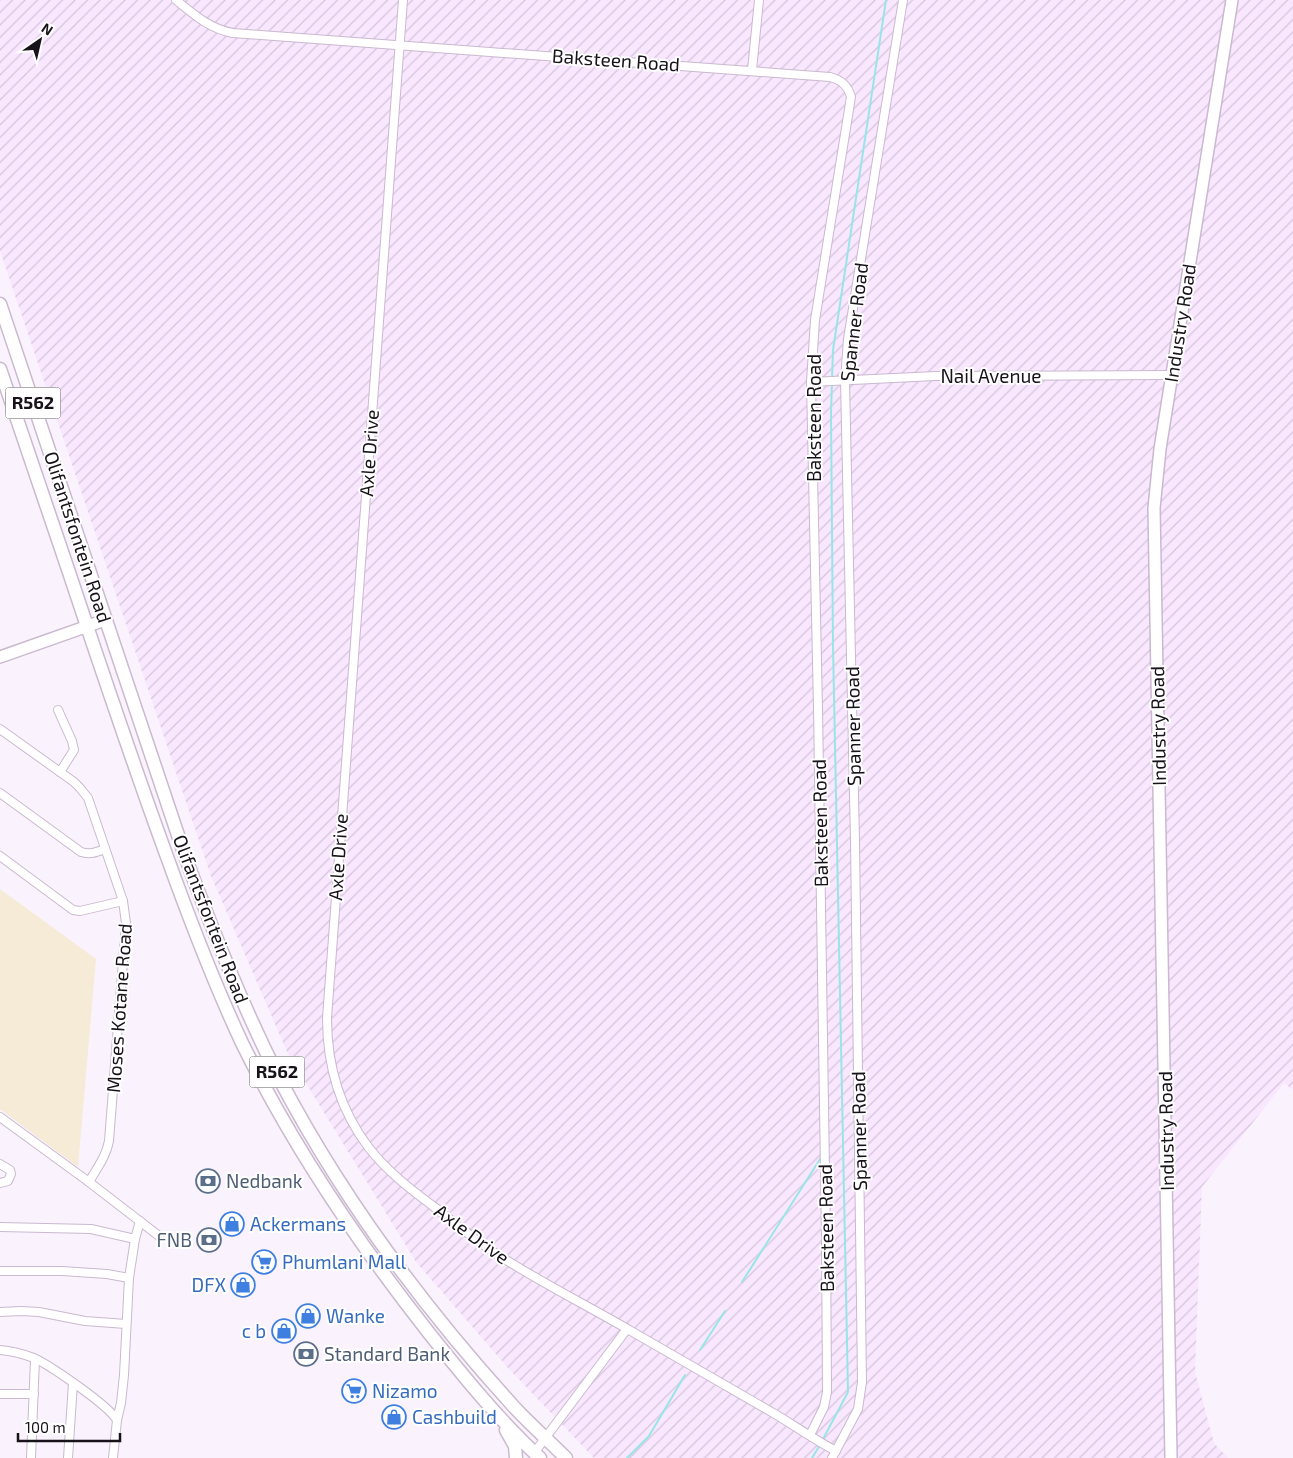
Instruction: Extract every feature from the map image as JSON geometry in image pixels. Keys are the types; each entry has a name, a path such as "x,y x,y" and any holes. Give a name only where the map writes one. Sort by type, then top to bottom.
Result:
{"main road":[{"name":"Olifantsfontein Road","path":"0,304 185,856 214,935 278,1076 327,1161 382,1246 451,1335 515,1408 566,1458"},
{"name":"Olifantsfontein Road","path":"0,369 127,745 196,939 244,1046 303,1154 362,1246 446,1355 489,1406 537,1455"},
{"path":"489,1406 513,1440 516,1458"}],"street":[{"name":"Baksteen Road","path":"176,0 206,23 223,31 752,70 836,78 846,85 849,91 851,97 815,320 811,382 818,708 827,1392 824,1407 813,1437"},
{"name":"Axle Drive","path":"402,0 327,1018 330,1061 342,1101 351,1120 370,1149 392,1173 478,1242 501,1258 813,1437 828,1446 834,1454"},
{"path":"752,70 759,0"},
{"name":"Spanner Road","path":"834,1454 858,1409 862,1382 855,841 845,380 848,339 903,0"},
{"name":"Industry Road","path":"1171,1458 1154,508 1158,463 1232,0"},
{"name":"Nail Avenue","path":"811,382 935,376 1172,375"},
{"path":"0,657 105,620"},
{"path":"58,710 74,750 60,772"},
{"name":"Moses Kotane Road","path":"0,729 60,772 80,788 88,798 123,901 126,923 109,1141 103,1159 89,1182"},
{"path":"0,793 81,852 92,854 105,849"},
{"path":"0,856 73,910 80,911 123,901"},
{"path":"0,1117 159,1236"},
{"path":"0,1164 10,1170 11,1174 8,1181 0,1183"},
{"path":"113,1458 117,1420 123,1391 129,1278 140,1221"},
{"path":"0,1227 91,1229 135,1239"},
{"path":"0,1271 62,1271 107,1274 129,1278"},
{"path":"0,1312 21,1310 86,1321 126,1324"},
{"path":"537,1455 545,1437 627,1329"},
{"path":"0,1350 36,1359 73,1383 113,1414 117,1420"},
{"path":"31,1458 36,1359"},
{"path":"68,1458 73,1383"},
{"path":"0,1394 34,1394"}],"shaded area":[{"path":"0,0 1293,0 1293,1090 1284,1083 1202,1187 1195,1372 1214,1443 1228,1458 594,1458 508,1368 416,1262 288,1054 211,876 0,251"},
{"path":"0,889 96,959 78,1167 0,1109"}],"waterway":[{"path":"832,378 833,350 886,0"},
{"path":"822,1441 848,1392 833,646 832,382"},
{"path":"742,1282 822,1156"},
{"path":"700,1350 725,1311"},
{"path":"627,1458 649,1436 685,1375"},
{"path":"812,1458 820,1445"}],"place":[{"name":"Nedbank","path":"208,1181"},
{"name":"Ackermans","path":"232,1224"},
{"name":"FNB","path":"209,1240"},
{"name":"Phumlani Mall","path":"264,1262"},
{"name":"DFX","path":"243,1285"},
{"name":"Wanke","path":"308,1316"},
{"name":"c b","path":"284,1331"},
{"name":"Standard Bank","path":"306,1354"},
{"name":"Nizamo","path":"354,1391"},
{"name":"Cashbuild","path":"394,1417"}]}
